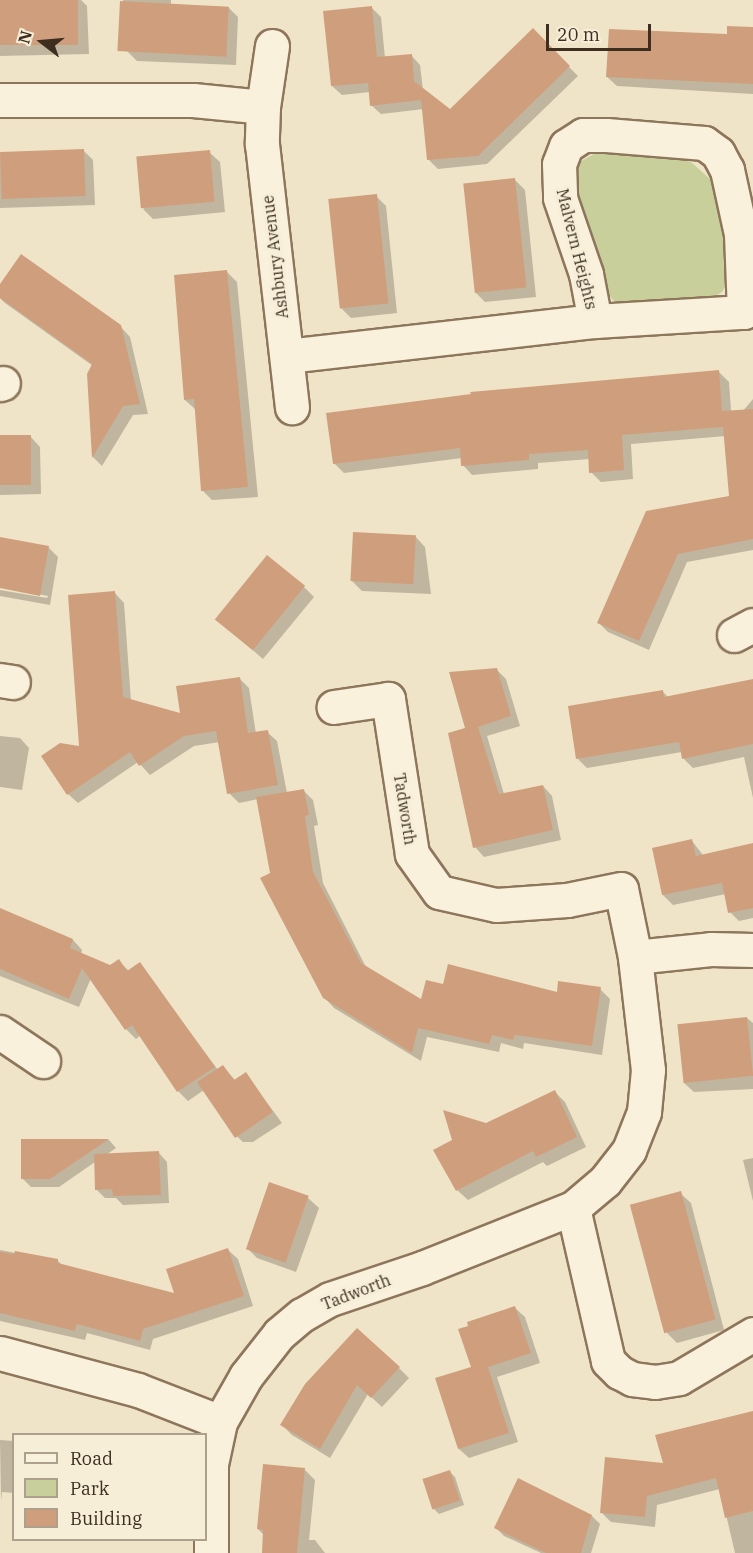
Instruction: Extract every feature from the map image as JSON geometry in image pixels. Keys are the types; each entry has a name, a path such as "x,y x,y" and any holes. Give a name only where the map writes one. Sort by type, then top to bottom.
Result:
{"street":[{"name":"Ashbury Avenue","path":"272,46 263,107 262,144 292,407"},
{"path":"0,100 193,100 263,107"},
{"name":"Malvern Heights","path":"287,356 595,321 744,312 741,234 727,170 718,153 704,143 583,135 566,146 559,164 560,198 586,274 595,321"},
{"name":"Tadworth","path":"211,1553 211,1464 220,1422 246,1376 279,1334 302,1315 330,1299 422,1269 573,1208 605,1181 628,1150 644,1112 648,1070 636,957 621,889 567,900 496,904 439,892 412,854 388,699 334,707"},
{"path":"636,957 711,949 753,950"},
{"path":"0,1032 43,1061"},
{"path":"573,1208 608,1361 619,1372 632,1379 655,1382 679,1378 753,1334"},
{"path":"0,1353 138,1390 220,1422"}],"green space":[{"path":"599,151 681,159 691,162 710,179 718,196 727,236 729,281 722,292 709,300 629,303 614,301 607,293 577,203 574,174 580,162"}],"building":[{"path":"0,0 78,0 78,45 0,45"},
{"path":"120,1 229,7 226,57 117,51"},
{"path":"372,6 377,57 412,54 414,81 450,109 533,28 570,66 478,156 427,160 421,100 370,106 368,83 331,86 323,11"},
{"path":"727,26 753,27 753,84 606,77 609,29 727,34"},
{"path":"84,149 86,196 2,199 0,152"},
{"path":"210,150 215,202 141,208 136,156"},
{"path":"515,178 526,287 475,293 463,183"},
{"path":"377,194 388,303 340,309 328,199"},
{"path":"21,254 121,325 140,404 123,406 92,458 87,374 92,364 0,298 0,284"},
{"path":"227,270 248,487 201,491 194,399 184,400 174,275"},
{"path":"719,370 722,411 753,409 753,539 678,554 639,641 597,623 646,511 729,496 723,427 622,435 624,470 589,473 588,450 529,454 529,460 461,466 460,448 333,464 326,413 471,394 470,392"},
{"path":"0,435 31,435 31,485 0,485"},
{"path":"353,532 416,535 413,584 350,581"},
{"path":"0,537 49,546 40,596 0,588"},
{"path":"267,555 305,586 253,650 215,620"},
{"path":"115,591 123,697 180,713 176,686 240,677 248,733 268,730 278,785 227,794 216,731 184,736 139,766 130,752 67,795 41,756 60,743 79,746 68,595"},
{"path":"497,668 511,716 478,727 499,794 543,785 553,830 473,848 448,733 465,728 449,672"},
{"path":"753,679 753,744 682,759 679,742 576,759 568,706 663,690 664,697"},
{"path":"304,789 309,815 305,816 313,872 361,963 421,999 426,980 443,984 448,964 557,992 558,981 601,987 592,1046 515,1035 513,1040 492,1035 489,1044 418,1028 412,1053 323,998 260,878 270,873 256,797"},
{"path":"692,839 696,856 753,843 753,908 728,913 722,883 662,895 652,848"},
{"path":"0,908 73,939 70,948 110,965 119,959 127,971 140,962 215,1067 177,1092 132,1025 125,1030 82,968 69,999 0,969"},
{"path":"747,1017 753,1076 684,1083 677,1024"},
{"path":"223,1065 234,1080 246,1072 273,1112 235,1138 197,1082"},
{"path":"555,1090 577,1137 536,1157 533,1151 456,1191 433,1150 452,1140 443,1110 486,1123"},
{"path":"21,1139 109,1139 50,1179 21,1179"},
{"path":"159,1151 161,1195 113,1196 112,1189 95,1190 94,1154"},
{"path":"269,1182 309,1196 286,1263 246,1249"},
{"path":"681,1191 715,1319 664,1333 630,1205"},
{"path":"228,1248 244,1296 143,1329 140,1341 77,1324 75,1331 0,1313 0,1252 14,1254 15,1251 58,1259 58,1263 174,1293 166,1269"},
{"path":"515,1306 531,1353 488,1367 509,1433 458,1449 435,1378 471,1367 458,1329 468,1326 467,1322"},
{"path":"357,1328 400,1367 371,1398 357,1385 320,1449 280,1425 305,1384"},
{"path":"753,1411 753,1511 725,1518 716,1478 647,1496 645,1517 600,1513 605,1457 663,1463 655,1435"},
{"path":"263,1464 305,1468 297,1553 262,1553 263,1530 257,1529"},
{"path":"450,1470 460,1500 432,1509 422,1479"},
{"path":"518,1478 592,1515 581,1553 546,1553 494,1528"}]}
